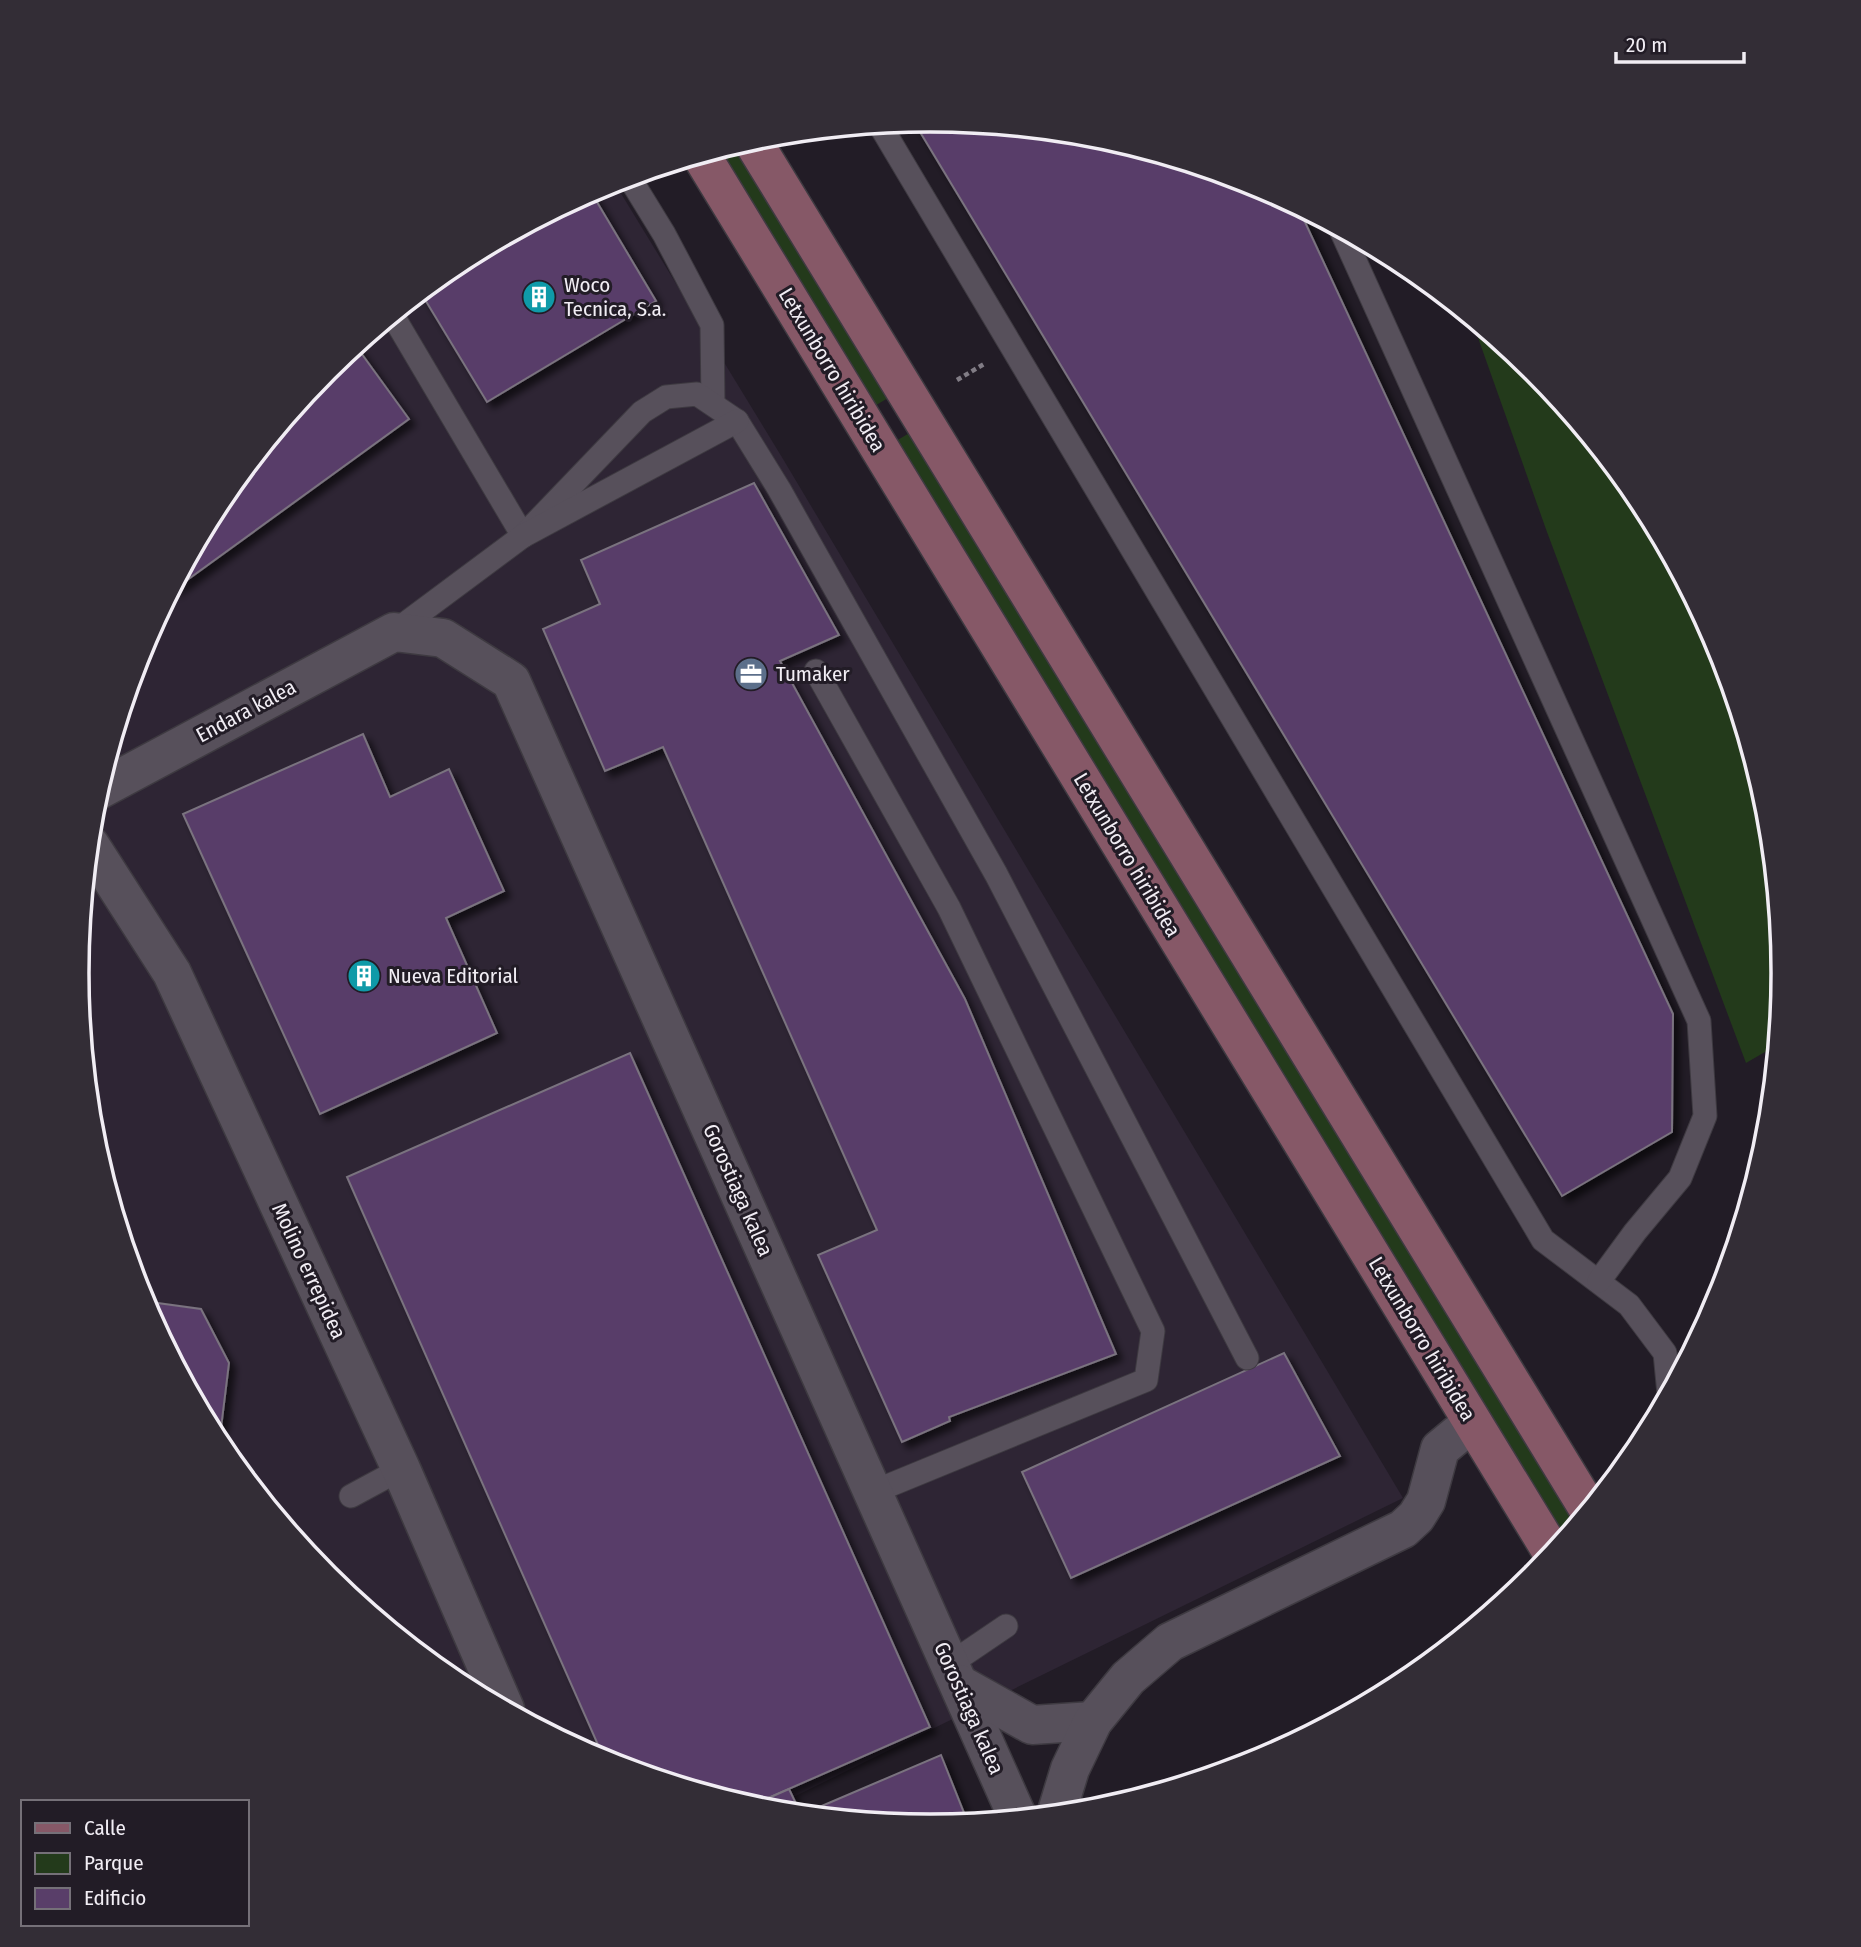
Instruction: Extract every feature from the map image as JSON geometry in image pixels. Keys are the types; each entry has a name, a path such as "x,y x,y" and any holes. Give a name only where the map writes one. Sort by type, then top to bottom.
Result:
{"main road":[{"path":"758,150 1587,1499"},
{"name":"Letxunborro hiribidea","path":"705,163 1547,1545"}],"street":[{"name":"Endara kalea","path":"111,783 394,632"},
{"name":"Gorostiaga kalea","path":"394,632 443,638 511,681 1015,1810"},
{"name":"Molino errepidea","path":"97,856 172,974 401,1469 499,1695"},
{"path":"1059,1805 1070,1769 1093,1721 1128,1678 1170,1642 1403,1529 1416,1517 1426,1501 1440,1450 1458,1434 1474,1425"},
{"path":"954,1674 1032,1725 1093,1721"}],"lane":[{"path":"885,134 1543,1240 1629,1305 1665,1353 1667,1378"},
{"path":"635,186 664,234 712,325 713,404"},
{"path":"1347,243 1699,1020 1705,1116 1680,1178 1635,1231 1599,1281"},
{"path":"397,323 523,536"},
{"path":"523,536 642,412 666,397 696,394 737,421 779,489 996,874 1247,1358"},
{"path":"394,632 523,536 737,421"},
{"path":"816,671 949,908 1153,1331 1146,1380 873,1492"},
{"path":"351,1496 401,1469"},
{"path":"954,1674 1006,1626"}],"path":[{"path":"957,380 973,370"}],"shaded area":[{"path":"620,192 783,459 1403,1498 784,1802 713,1786 660,1770 558,1728 510,1702 418,1641 376,1606 298,1528 263,1486 202,1394 176,1346 134,1244 105,1138 96,1083 89,974 91,918 105,809 118,756 153,652 176,601 231,506 263,461 298,419 376,341 418,306 510,245 558,219"}],"green space":[{"path":"739,155 888,398 873,407 722,159"},
{"path":"1477,334 1563,419 1598,461 1630,506 1685,601 1727,703 1756,809 1770,918 1772,974 1768,1050 1746,1063 1547,532"},
{"path":"911,432 1573,1516 1558,1533 891,444"}],"building":[{"path":"920,132 986,134 1095,148 1201,177 1304,219 1673,1014 1672,1132 1562,1196"},
{"name":"Woco Tecnica, S.a.","path":"597,202 656,301 487,402 426,301 510,245"},
{"path":"362,354 409,419 188,580 231,506 263,461 298,419"},
{"path":"754,483 839,635 780,661 965,999 1116,1354 949,1417 950,1421 902,1442 818,1255 877,1230 663,747 605,771 543,629 600,604 581,560"},
{"name":"Nueva Editorial","path":"363,734 390,797 449,769 504,891 446,918 497,1033 320,1114 183,814"},
{"path":"630,1053 930,1727 766,1799 660,1770 599,1746 347,1177"},
{"path":"157,1303 201,1309 229,1363 221,1425 176,1346"},
{"path":"1284,1353 1340,1456 1071,1578 1022,1472"},
{"path":"941,1755 964,1814 875,1813 818,1808"},
{"path":"789,1789 796,1804 766,1799"}],"place":[{"name":"Woco Tecnica, S.a.","path":"539,297"},
{"name":"Tumaker","path":"751,674"},
{"name":"Nueva Editorial","path":"364,976"}]}
